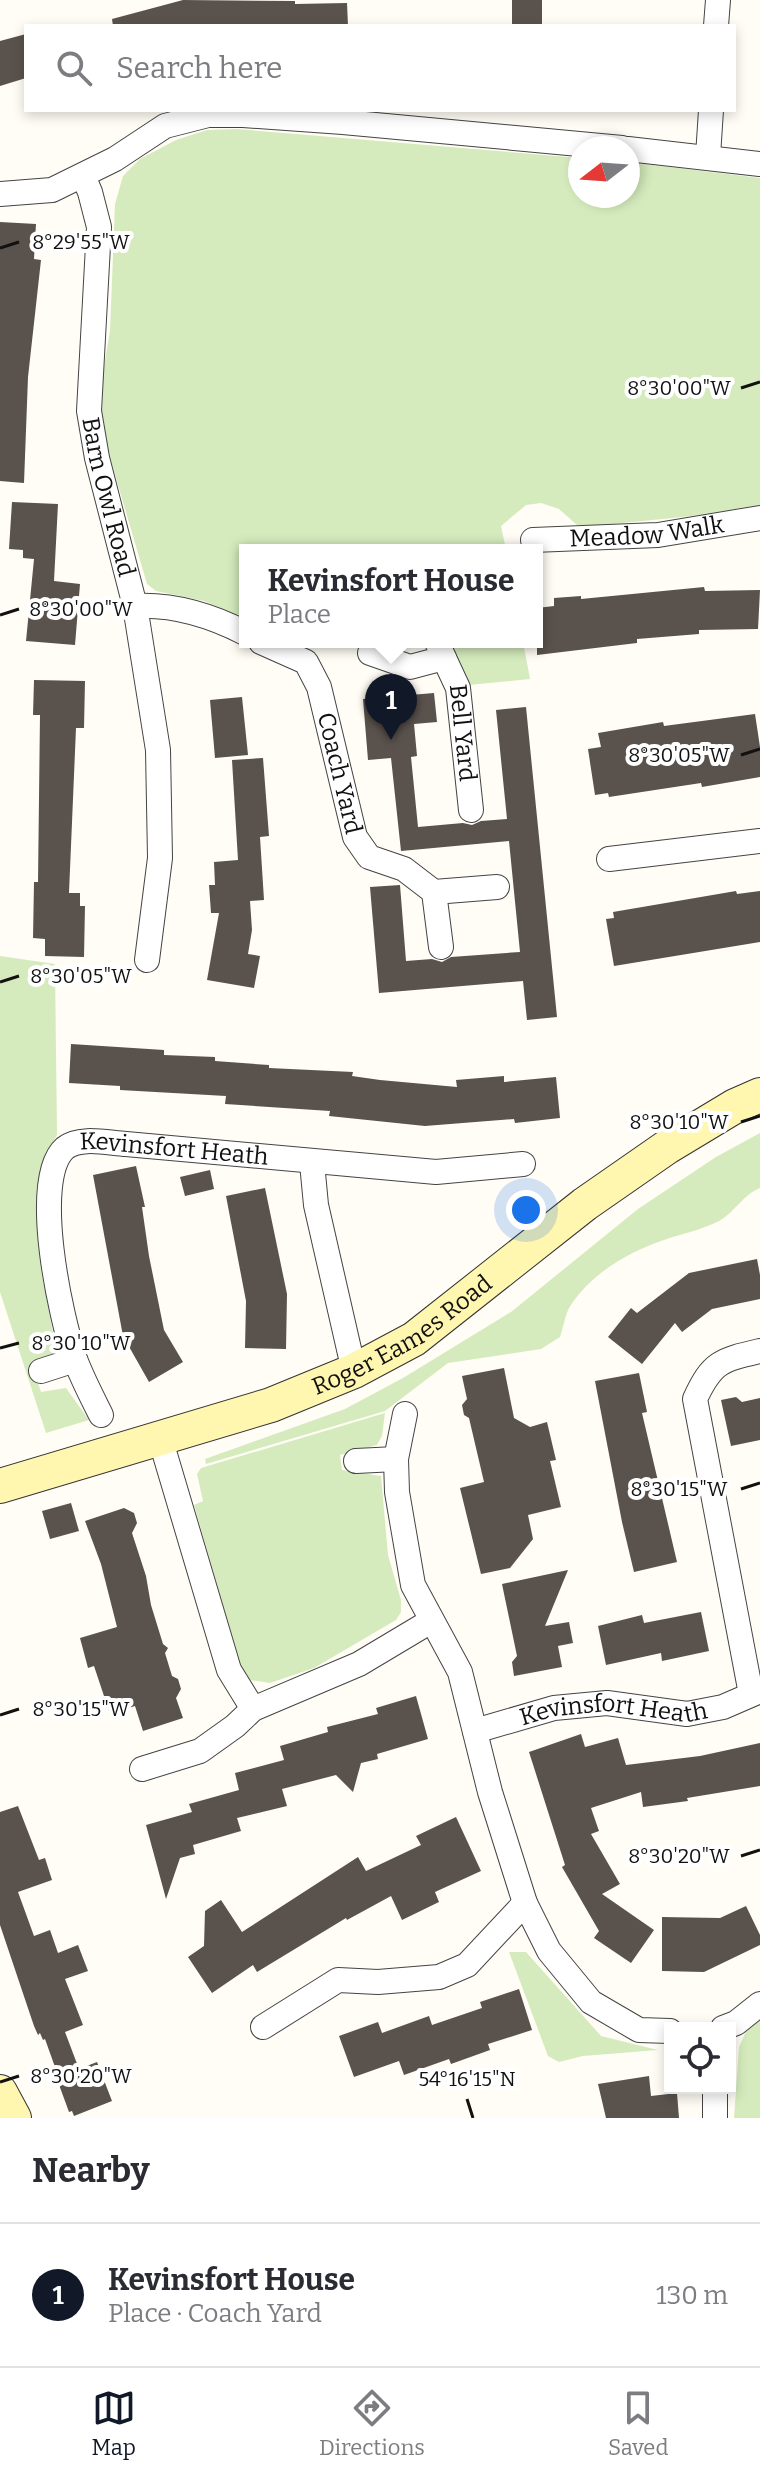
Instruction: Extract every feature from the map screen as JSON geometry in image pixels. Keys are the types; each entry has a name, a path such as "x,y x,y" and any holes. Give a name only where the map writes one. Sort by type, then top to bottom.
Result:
{"main road":[{"name":"Roger Eames Road","path":"0,1486 271,1405 354,1371 414,1339 585,1204 643,1163 735,1106 760,1095"},
{"path":"0,2092 14,2118"}],"street":[{"path":"716,24 718,0"},
{"path":"708,156 711,112"},
{"path":"0,194 52,190 83,176 165,126 208,115 329,121 568,143"},
{"path":"640,149 760,164"},
{"name":"Barn Owl Road","path":"83,176 99,227 89,411 97,458 135,606 158,750 160,858 147,960"},
{"name":"Meadow Walk","path":"533,540 658,535 760,518"},
{"name":"Coach Yard","path":"135,606 162,605 194,612 239,630"},
{"name":"Coach Yard","path":"278,648 306,662 319,687 355,837 369,857 404,869 434,892"},
{"path":"370,653 410,667 441,650"},
{"name":"Bell Yard","path":"441,650 458,688 471,810"},
{"path":"609,859 760,841"},
{"path":"441,947 434,892 497,887"},
{"name":"Kevinsfort Heath","path":"101,1415 75,1360 54,1266 48,1194 52,1168 66,1148 83,1141 436,1172 523,1164"},
{"path":"312,1163 316,1205 354,1371"},
{"name":"Kevinsfort Heath","path":"475,1731 554,1708 607,1703 687,1714 723,1707 756,1692 695,1399 705,1378 718,1363 760,1351"},
{"path":"41,1371 75,1360"},
{"path":"405,1414 396,1459 397,1492 413,1585 460,1672 490,1792 525,1903 549,1951 591,2002 639,2030 664,2031"},
{"path":"160,1438 229,1670 253,1709"},
{"path":"356,1461 396,1459"},
{"path":"142,1769 200,1751 253,1709 359,1664 431,1621"},
{"path":"263,2027 338,1980 378,1982 439,1977 467,1965 525,1903"},
{"path":"736,2023 760,2004"},
{"path":"715,2094 715,2118"}],"green space":[{"path":"237,129 568,157 568,208 640,208 640,163 760,178 760,505 692,516 593,526 577,525 559,509 541,503 526,505 501,526 505,544 239,544 239,614 236,615 204,601 156,591 147,584 108,451 102,412 103,372 110,331 115,204 123,176 140,159 176,140 207,130"},
{"path":"453,648 524,648 530,679 468,685"},
{"path":"0,956 55,964 57,1135 44,1158 38,1209 41,1269 57,1354 34,1371 41,1392 66,1388 89,1420 46,1433 0,1292"},
{"path":"760,1133 760,1188 717,1222 650,1245 611,1266 578,1296 568,1311 560,1337 541,1349 448,1363 385,1411 206,1464 205,1459 345,1409 403,1378 511,1312 638,1209 716,1157"},
{"path":"385,1413 382,1436 377,1445 340,1455 342,1470 381,1476 388,1555 401,1600 401,1612 396,1620 314,1668 270,1683 250,1680 241,1668 194,1505 203,1501 197,1474 201,1468"},
{"path":"509,1952 526,1952 601,2036 658,2050 583,2056 559,2062 548,2056"},
{"path":"760,2016 760,2118 734,2118 739,2047 747,2029"}],"building":[{"path":"183,0 295,1 295,4 347,3 348,24 113,24 112,19"},
{"path":"512,0 542,0 542,24 512,24"},
{"path":"24,35 24,79 0,86 0,41"},
{"path":"0,222 36,224 34,259 41,260 28,377 24,483 0,481"},
{"path":"12,502 58,504 54,581 80,584 75,645 26,641 34,559 23,558 23,550 9,549"},
{"path":"704,587 705,591 760,590 758,629 699,630 699,634 637,639 637,643 537,655 537,648 543,648 543,607 554,606 554,598 581,596 581,599"},
{"path":"34,680 85,681 84,728 76,728 69,893 80,893 80,906 85,906 84,957 45,956 45,939 33,938 34,882 38,882 40,715 33,715"},
{"path":"434,693 437,722 414,724 417,756 411,757 418,827 472,825 481,821 507,819 496,710 526,707 557,1017 527,1020 523,981 379,993 370,887 400,885 406,961 432,959 442,962 451,957 520,952 509,841 401,851 391,758 368,760 363,699"},
{"path":"242,697 248,755 215,758 210,700"},
{"path":"755,714 760,777 702,787 701,783 609,797 608,793 595,795 588,749 601,747 598,733 663,722 664,726"},
{"path":"263,758 269,836 260,837 264,900 250,901 252,930 248,954 260,956 254,988 207,980 219,913 211,913 209,885 215,885 214,862 238,860 232,760"},
{"path":"736,891 737,894 760,891 760,942 614,966 606,919 614,918 613,912"},
{"path":"71,1044 164,1050 164,1055 215,1057 215,1061 269,1065 269,1068 353,1072 352,1076 457,1087 456,1080 504,1076 504,1082 556,1077 560,1118 425,1126 329,1116 330,1111 225,1104 226,1096 120,1090 120,1086 69,1083"},
{"path":"136,1166 164,1330 183,1362 149,1382 123,1336 93,1175"},
{"path":"210,1170 214,1189 185,1196 180,1177"},
{"path":"265,1188 287,1294 286,1349 245,1348 246,1301 226,1196"},
{"path":"757,1259 760,1299 712,1309 682,1332 675,1323 642,1364 608,1337 631,1308 637,1313 689,1273"},
{"path":"504,1368 514,1418 530,1427 547,1422 556,1460 550,1461 561,1507 528,1515 533,1539 510,1568 481,1574 460,1488 484,1482 469,1418 464,1415 462,1405 467,1399 462,1376"},
{"path":"639,1373 647,1412 642,1413 677,1562 634,1572 595,1381"},
{"path":"736,1397 742,1402 760,1398 760,1440 731,1446 721,1400"},
{"path":"71,1503 79,1531 50,1539 42,1511"},
{"path":"124,1508 134,1513 137,1523 132,1533 146,1576 151,1605 163,1644 168,1648 165,1653 172,1676 178,1679 181,1689 176,1698 183,1718 143,1731 135,1706 110,1714 94,1666 88,1668 80,1638 117,1627 101,1564 85,1521"},
{"path":"568,1570 545,1626 569,1622 573,1643 558,1646 562,1667 514,1676 512,1662 517,1656 502,1584"},
{"path":"701,1612 709,1651 662,1661 661,1653 606,1665 598,1626 642,1615 644,1623"},
{"path":"416,1696 428,1739 377,1754 378,1759 361,1763 353,1792 336,1775 282,1789 287,1806 237,1818 241,1831 193,1845 195,1854 180,1858 166,1899 146,1825 192,1812 189,1804 239,1790 235,1773 284,1760 280,1746 328,1732 327,1727 378,1714 376,1708"},
{"path":"581,1734 585,1747 618,1738 626,1765 700,1756 760,1743 760,1786 643,1807 641,1792 591,1808 599,1831 591,1834 620,1884 602,1894 654,1930 631,1963 594,1938 599,1931 562,1867 565,1865 529,1752"},
{"path":"18,1806 39,1860 45,1858 52,1880 18,1892 34,1936 50,1930 58,1953 78,1945 88,1971 65,1979 83,2025 65,2032 79,2069 97,2062 112,2101 74,2116 72,2111 69,2112 45,2039 40,2033 38,2035 34,2026 0,1925 0,1812"},
{"path":"456,1817 481,1871 435,1892 439,1902 402,1920 391,1896 346,1918 257,1972 253,1965 212,1993 188,1957 204,1946 205,1911 221,1900 242,1932 358,1857 366,1871 421,1845 416,1836"},
{"path":"746,1906 760,1935 760,1945 704,1972 662,1971 662,1917 720,1918"},
{"path":"519,1989 532,2030 488,2044 490,2050 451,2064 449,2059 404,2075 399,2061 354,2077 339,2036 378,2022 382,2033 429,2016 432,2025 482,2008 480,2002"},
{"path":"649,2076 651,2096 677,2094 679,2118 606,2118 598,2084"}],"place":[{"name":"Kevinsfort House","path":"391,740"}]}
